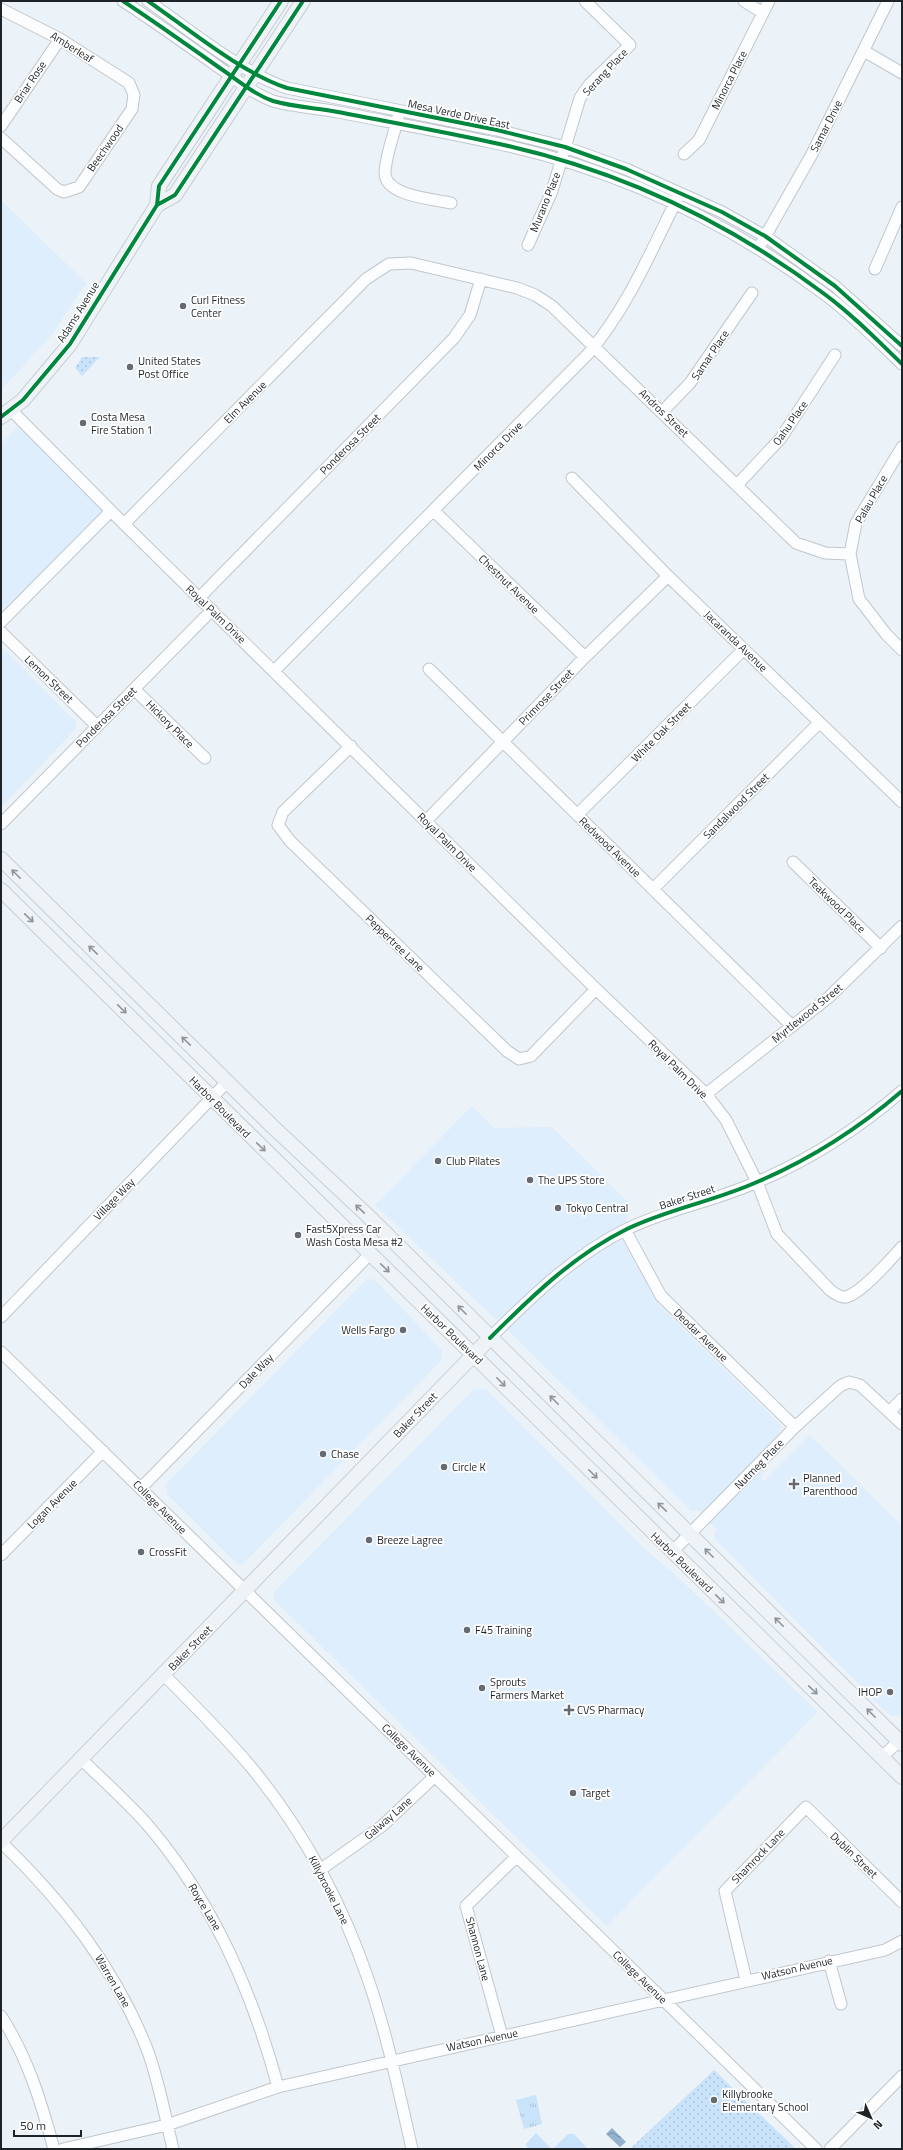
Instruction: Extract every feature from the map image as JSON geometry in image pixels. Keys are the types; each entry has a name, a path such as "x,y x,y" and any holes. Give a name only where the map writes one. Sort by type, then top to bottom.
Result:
{"main road":[{"name":"Adams Avenue","path":"6,414 34,387 70,344 157,205 159,186 282,1"},
{"name":"Adams Avenue","path":"157,205 175,195 303,1"},
{"name":"Harbor Boulevard","path":"1,859 227,1082 366,1214 490,1338 901,1741"},
{"name":"Harbor Boulevard","path":"1,890 902,1777"},
{"name":"Baker Street","path":"1,1842 490,1338"}],"street":[{"name":"Mesa Verde Drive East","path":"123,1 236,71 255,74 287,88 497,130 565,147 626,169 681,192 722,212 765,236 835,286 902,346"},
{"name":"Mesa Verde Drive East","path":"148,1 236,71 247,86 275,101 493,142 562,159 616,178 675,203 759,248 824,294 867,330 902,364"},
{"name":"Serang Place","path":"562,159 578,104 583,93 630,45 585,1"},
{"path":"744,1 763,13"},
{"name":"Minorca Place","path":"684,154 699,140 769,1"},
{"name":"Samar Drive","path":"759,248 812,154 888,1"},
{"name":"Amberleaf","path":"1,9 60,39 129,83 134,94"},
{"name":"Briar Rose","path":"1,126 60,39"},
{"path":"864,51 902,72"},
{"name":"Beechwood","path":"1,138 57,190 64,192 79,187 132,109 134,94"},
{"path":"399,111 385,172 389,183 400,192 450,203"},
{"name":"Murano Place","path":"528,245 552,192 562,159"},
{"name":"Minorca Drive","path":"274,671 434,511 595,345 637,282 681,192"},
{"path":"875,269 902,207"},
{"name":"Andros Street","path":"366,279 383,267 403,262 481,279 526,291 544,300 595,345 796,544 825,553 850,554"},
{"name":"Elm Avenue","path":"124,524 366,279"},
{"name":"Ponderosa Street","path":"199,598 454,338 470,315 481,279"},
{"name":"Samar Place","path":"662,412 690,383 752,293"},
{"name":"Oahu Place","path":"737,485 781,438 835,356"},
{"name":"Royal Palm Drive","path":"6,414 124,524 596,989 706,1094 726,1120 757,1182 777,1234 830,1290 838,1296 846,1297 864,1286 902,1247"},
{"name":"Palau Place","path":"850,554 856,523 902,447"},
{"name":"Jacaranda Avenue","path":"572,478 668,576 902,802"},
{"path":"1,622 110,511"},
{"name":"Chestnut Avenue","path":"434,511 585,657"},
{"path":"850,554 859,598 886,634 902,650"},
{"name":"Primrose Street","path":"426,820 503,743 585,657 668,576"},
{"name":"Ponderosa Street","path":"1,824 212,610"},
{"name":"Lemon Street","path":"1,632 97,726"},
{"name":"White Oak Street","path":"578,816 744,649"},
{"name":"Redwood Avenue","path":"429,669 792,1026"},
{"name":"Hickory Place","path":"134,689 205,758"},
{"name":"Sandalwood Street","path":"653,889 819,723"},
{"name":"Peppertree Lane","path":"351,746 283,812 278,825 290,841 506,1051 520,1059 531,1056 596,989"},
{"name":"Teakwood Place","path":"792,862 881,948"},
{"name":"Myrtlewood Street","path":"706,1094 829,997 902,926"},
{"name":"Village Way","path":"1,1317 227,1082"},
{"name":"Baker Street","path":"490,1338 533,1295 576,1261 625,1230 656,1217 757,1182 835,1142 902,1091"},
{"name":"Deodar Avenue","path":"625,1230 661,1296 795,1427"},
{"name":"Dale Way","path":"141,1488 370,1254"},
{"name":"College Avenue","path":"1,1352 816,2149"},
{"name":"Nutmeg Place","path":"672,1552 795,1427 840,1386 850,1382 860,1385 890,1411"},
{"path":"902,1399 890,1411 902,1424"},
{"name":"Logan Avenue","path":"1,1555 103,1451"},
{"name":"Killybrooke Lane","path":"164,1675 210,1721 251,1767 276,1799 320,1870 359,1954 380,2014 412,2149"},
{"path":"882,1757 901,1741"},
{"name":"Royce Lane","path":"81,1759 145,1823 180,1868 211,1915 236,1964 256,2014 278,2087"},
{"name":"Galway Lane","path":"320,1870 382,1826 435,1776"},
{"name":"Dublin Street","path":"806,1808 902,1902"},
{"name":"Shamrock Lane","path":"746,1980 725,1891 806,1808"},
{"name":"Warren Lane","path":"1,1842 44,1884 71,1916 89,1940 130,2009 147,2050 173,2149"},
{"name":"Shannon Lane","path":"502,2036 466,1906 516,1857"},
{"name":"Watson Avenue","path":"63,2149 167,2125 278,2087 829,1961 885,1950 902,1941"},
{"path":"829,1961 841,2004"},
{"path":"1,2016 10,2031 39,2095 54,2149"},
{"path":"830,2149 902,2076"}],"shaded area":[{"path":"1,200 86,283 51,336 1,390"},
{"path":"18,426 102,510 1,618 1,444"},
{"path":"1,648 4,649 76,722 76,729 1,807"},
{"path":"472,1106 494,1128 552,1127 630,1204 622,1240 659,1305 782,1426 761,1479 763,1482 810,1435 902,1526 902,1612 900,1618 902,1621 902,1715 894,1717 887,1713 716,1540 714,1534 717,1530 698,1510 691,1511 523,1345 375,1205"},
{"path":"369,1279 375,1280 442,1350 441,1361 243,1564 237,1564 167,1494 166,1484 363,1283"},
{"path":"486,1389 646,1550 677,1576 818,1712 607,1926 274,1600 274,1592 473,1390"}],"green space":[{"path":"82,357 100,357 82,376 75,368"},
{"name":"Killybrooke Elementary School","path":"714,2070 796,2149 630,2149"},
{"path":"536,2095 542,2124 524,2129 516,2100"},
{"path":"536,2133 550,2147 548,2149 529,2149 525,2145"},
{"path":"568,2134 574,2134 588,2149 553,2149"}],"water":[{"path":"612,2128 626,2142 620,2147 606,2134"}],"cycle path":[{"path":"123,1 244,85 273,101 433,130 535,153 622,181 665,199 706,219 785,266 844,310 902,364"},
{"path":"148,1 233,61 251,72 287,88 497,130 565,147 626,169 722,212 765,236 835,286 902,346"},
{"path":"1,417 23,400 70,344 157,205 159,186 281,1"},
{"path":"157,205 175,195 303,1"},
{"path":"490,1338 537,1292 571,1264 608,1239 643,1222 741,1189 796,1164 869,1118 902,1091"}],"place":[{"name":"Curl Fitness Center","path":"183,306"},
{"name":"United States Post Office","path":"130,367"},
{"name":"Costa Mesa Fire Station 1","path":"83,423"},
{"name":"Club Pilates","path":"438,1161"},
{"name":"The UPS Store","path":"530,1180"},
{"name":"Tokyo Central","path":"558,1208"},
{"name":"Fast5Xpress Car Wash Costa Mesa #2","path":"298,1235"},
{"name":"Wells Fargo","path":"403,1330"},
{"name":"Chase","path":"323,1454"},
{"name":"Circle K","path":"444,1467"},
{"name":"Planned Parenthood","path":"794,1484"},
{"name":"Breeze Lagree","path":"369,1540"},
{"name":"CrossFit","path":"141,1552"},
{"name":"F45 Training","path":"467,1630"},
{"name":"Sprouts Farmers Market","path":"482,1688"},
{"name":"IHOP","path":"890,1692"},
{"name":"CVS Pharmacy","path":"569,1710"},
{"name":"Target","path":"573,1793"},
{"name":"Killybrooke Elementary School","path":"714,2100"}]}
